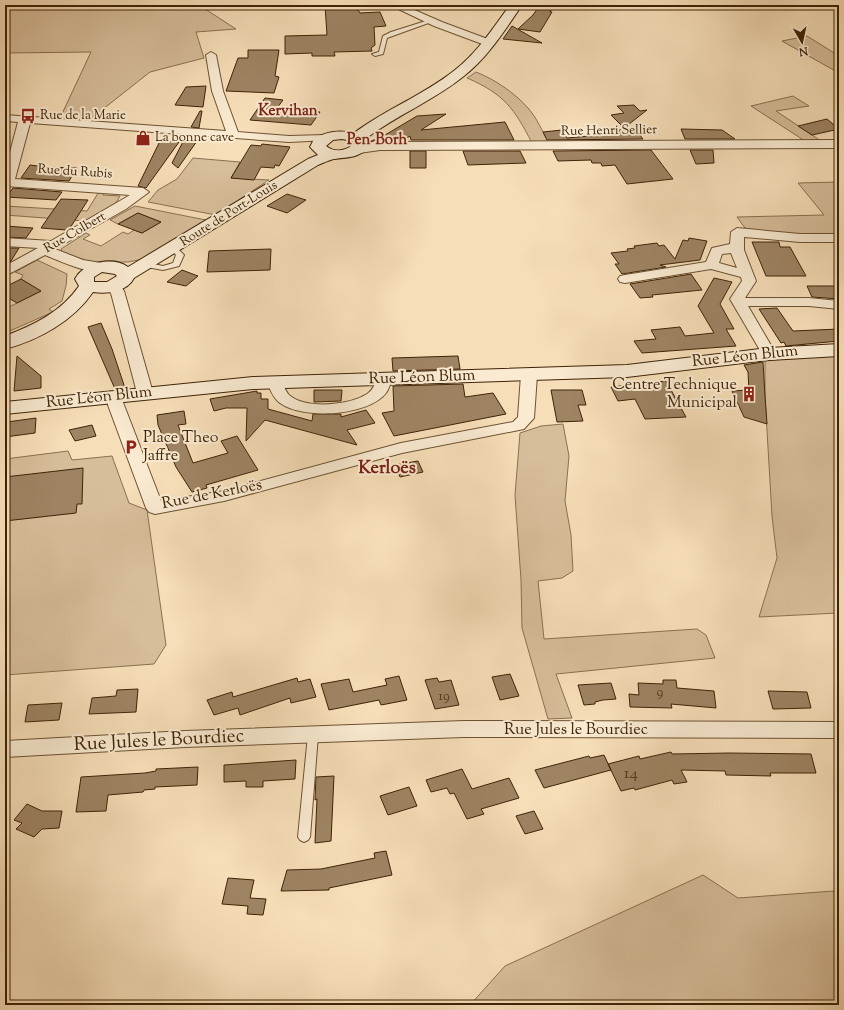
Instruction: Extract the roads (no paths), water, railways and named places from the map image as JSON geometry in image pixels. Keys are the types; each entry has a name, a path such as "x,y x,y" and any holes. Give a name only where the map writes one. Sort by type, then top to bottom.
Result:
{"main road":[{"path":"324,147 373,125 443,86 477,59 516,5"},
{"path":"324,147 351,153 373,125"},
{"name":"Route de Port-Louis","path":"92,283 124,280 123,272 144,264 174,248 324,147"},
{"path":"5,343 31,333 66,312 92,283 90,270 102,267 123,272"},
{"name":"Rue Léon Blum","path":"5,408 144,393 275,382 627,371 769,354 839,350"}],"street":[{"path":"395,5 431,21 489,43"},
{"path":"211,55 215,83 221,104 232,129 232,135"},
{"path":"5,118 289,139 324,147"},
{"path":"6,182 25,119"},
{"name":"Rue Henri Sellier","path":"359,143 380,146 839,144"},
{"name":"Rue du Rubis","path":"6,182 143,192"},
{"name":"Rue Colbert","path":"5,272 122,206 143,192"},
{"path":"769,354 737,299 749,281 737,250 737,232 800,238 839,238"},
{"path":"5,242 49,248 92,283 117,291 144,393"},
{"path":"711,265 717,251 730,248 737,250"},
{"path":"625,279 711,265 746,274"},
{"path":"739,302 810,302 839,305"},
{"name":"Rue de Kerloës","path":"115,396 116,405 155,508 224,496 401,448 518,426 526,418 529,375"},
{"path":"275,382 279,393 285,400 298,406 320,409 342,407 372,398 381,390 384,379"},
{"name":"Rue Jules le Bourdiec","path":"5,749 185,739 464,729 839,730"}],"lane":[{"path":"375,54 381,53 385,37 431,21"},
{"path":"304,837 313,735"}],"place":[{"name":"Rue de la Marie","path":"28,116"},
{"name":"La bonne cave","path":"143,138"},
{"name":"Centre Technique Municipal","path":"749,394"},
{"name":"Place Theo Jaffre","path":"131,447"}],"district":[{"name":"Kervihan","path":"288,111"},
{"name":"Pen-Borh","path":"377,140"},
{"name":"Kerloës","path":"387,469"}]}
